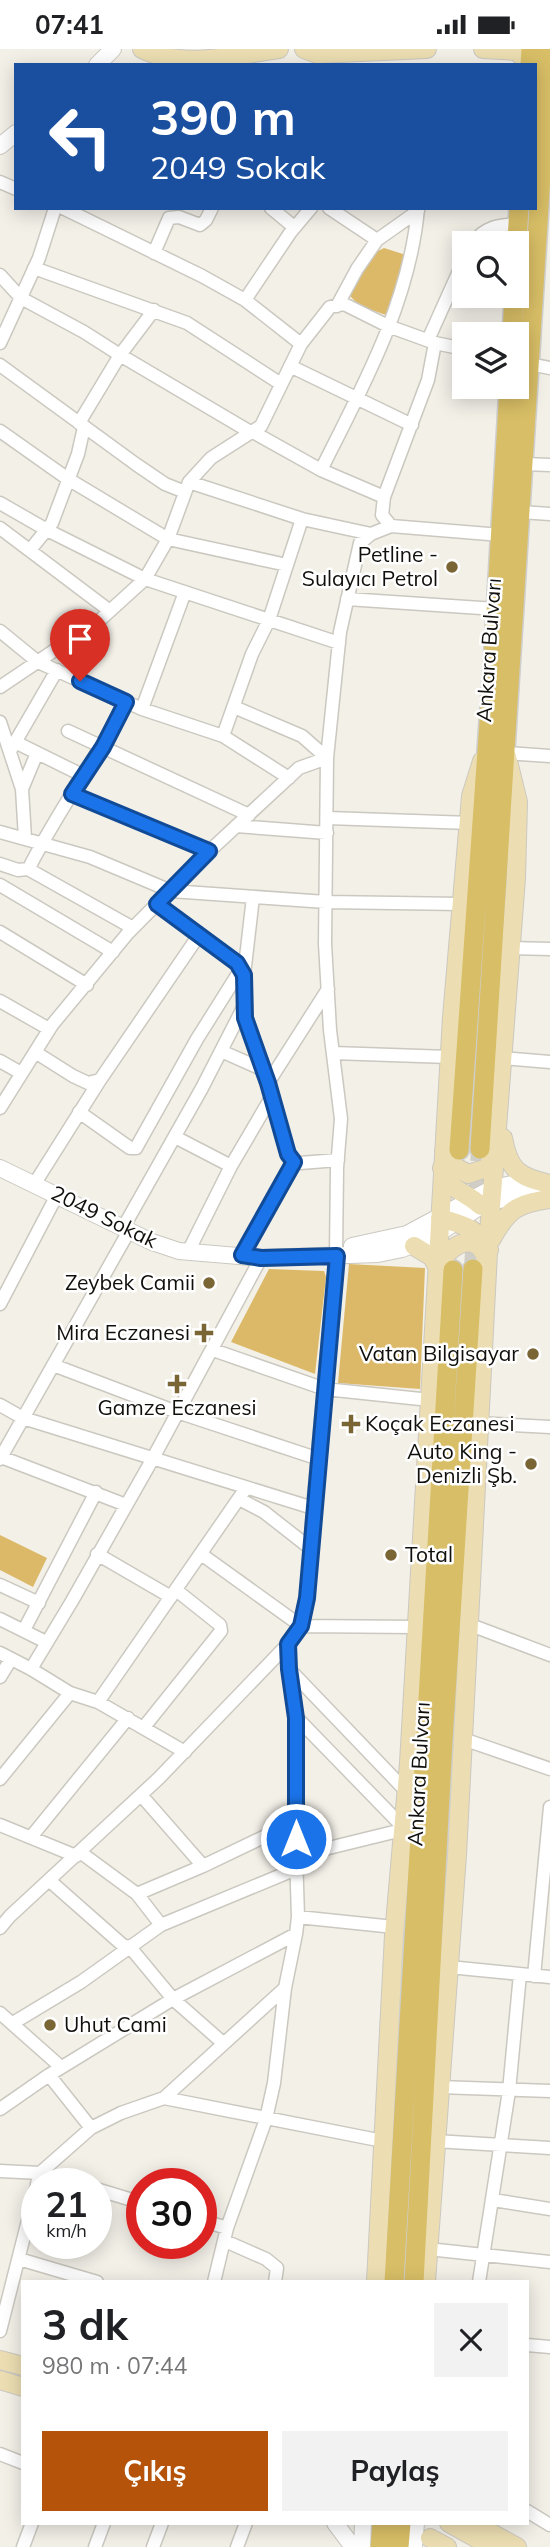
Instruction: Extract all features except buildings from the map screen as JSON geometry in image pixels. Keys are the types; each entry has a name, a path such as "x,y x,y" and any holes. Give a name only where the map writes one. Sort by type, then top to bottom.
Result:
{"main road":[{"path":"142,49 175,60 232,60 276,49"},
{"path":"303,49 317,54 377,55 427,49"},
{"path":"483,49 517,51 527,63"},
{"name":"Ankara Bulvarı","path":"529,364 543,239 542,153 548,49"},
{"name":"Ankara Bulvarı","path":"542,153 550,116"},
{"name":"Ankara Bulvarı","path":"448,1156 486,747 508,399"},
{"name":"Ankara Bulvarı","path":"488,1151 506,753 527,399"},
{"path":"484,1198 460,1193 449,1183 448,1156 449,1057 471,796 486,747"},
{"path":"448,1156 452,1165 468,1174 486,1168 498,1117 518,802 506,753"},
{"path":"498,1117 506,1158 511,1166 519,1174 550,1185"},
{"path":"488,1151 484,1198 489,1247"},
{"path":"426,2280 457,1855 478,1423 463,1269 444,1224 448,1156"},
{"path":"376,2280 394,1927 406,1791 430,1400 463,1269 489,1247 502,1220 511,1210 524,1203 550,1198"},
{"path":"444,1224 471,1229 480,1235 489,1247"},
{"path":"414,1246 432,1257 463,1269"},
{"name":"Ankara Bulvarı","path":"394,2280 463,1269"},
{"name":"Ankara Bulvarı","path":"414,2280 443,1741 463,1269"},
{"path":"0,2360 21,2366"},
{"path":"0,2380 21,2386"},
{"path":"380,2547 382,2525"},
{"path":"399,2547 401,2525"},
{"path":"453,2525 492,2547"},
{"path":"478,2525 517,2547"},
{"path":"422,2543 447,2547"}],"street":[{"path":"99,63 113,49"},
{"path":"0,146 14,135"},
{"path":"0,343 34,268 54,210"},
{"path":"67,210 245,300 301,344"},
{"path":"154,253 169,218 179,217 200,225 211,210"},
{"path":"275,210 294,227"},
{"path":"245,300 294,227 309,210"},
{"path":"332,210 377,240"},
{"path":"337,306 377,240 418,210"},
{"path":"321,470 356,400 388,325 405,279 418,210"},
{"path":"484,231 518,216"},
{"path":"34,268 187,323 281,384"},
{"path":"0,275 21,298 84,332 252,433 321,470 384,497"},
{"path":"391,526 382,515 384,497 428,380 432,342 452,291"},
{"path":"0,687 110,611 145,579 168,539 187,487 211,458 261,426 301,344 330,307 344,304 388,325 432,342 452,346"},
{"path":"30,550 52,523 78,454 82,425 120,355 155,310"},
{"path":"529,364 550,369"},
{"path":"0,365 165,484 187,487 302,519 371,534"},
{"path":"290,366 412,425"},
{"path":"0,431 68,479 168,539 287,565"},
{"path":"523,464 550,465"},
{"path":"0,503 145,579 339,643"},
{"path":"521,512 550,514"},
{"path":"223,736 252,654 269,620 302,519"},
{"path":"0,1928 5,1913 50,1881 141,1795 288,1644 301,1626 307,1598 337,1255 341,1119 325,944 327,758 339,643 347,599 360,543 371,534 391,526 500,535"},
{"path":"0,528 110,611"},
{"path":"142,709 185,592"},
{"path":"347,599 496,609"},
{"path":"0,631 38,662 142,709 223,736 289,778"},
{"path":"13,747 57,670"},
{"path":"28,869 42,842 103,747 126,702"},
{"path":"234,706 302,736 327,758"},
{"path":"0,722 13,747 22,789 25,838"},
{"path":"68,731 249,815"},
{"path":"13,747 37,753 84,776"},
{"path":"22,789 37,753"},
{"path":"506,753 550,756"},
{"path":"0,1108 49,1029 133,928 209,851 299,768 327,758"},
{"path":"72,794 209,851"},
{"path":"327,818 470,823"},
{"path":"236,826 327,833"},
{"path":"0,832 42,842 125,870 170,891 326,902 462,904"},
{"path":"0,864 18,870 28,869 133,928"},
{"path":"0,885 113,952"},
{"path":"253,897 242,972 245,1018 264,1070 288,1154 294,1162"},
{"path":"157,904 237,963 242,972"},
{"path":"0,932 86,985"},
{"path":"35,1183 100,1080 199,935"},
{"path":"510,948 550,949"},
{"path":"79,1112 130,1148 136,1148 197,1039 242,972"},
{"path":"188,1252 270,1089 328,989"},
{"path":"0,1001 49,1029"},
{"path":"126,1504 1,1453 53,1366 246,1003"},
{"path":"221,1051 264,1070"},
{"path":"35,1052 88,1083 100,1080"},
{"path":"333,1052 449,1057"},
{"path":"503,1058 550,1062"},
{"path":"0,1061 21,1073"},
{"path":"175,1137 231,1167"},
{"path":"294,1162 338,1160"},
{"path":"242,1255 294,1162"},
{"name":"2049 Sokak","path":"2,1172 35,1183 152,1242 188,1252 261,1258 378,1254 414,1246 444,1224"},
{"path":"337,1255 349,1247 444,1224 484,1198 512,1184 550,1185"},
{"path":"0,1304 57,1195"},
{"path":"484,1198 550,1198"},
{"path":"31,1669 152,1460 261,1258"},
{"path":"212,1350 325,1389 430,1400"},
{"path":"53,1366 177,1412 319,1459"},
{"path":"0,1405 23,1418 152,1460 243,1494 313,1508"},
{"path":"478,1423 550,1427"},
{"path":"24,1630 96,1492"},
{"path":"243,1494 310,1548"},
{"path":"98,1702 243,1494"},
{"path":"97,1554 174,1593 220,1625 221,1631 144,1727"},
{"path":"201,1554 301,1626 417,1627"},
{"path":"0,1585 38,1603"},
{"path":"0,1619 46,1642"},
{"path":"468,1623 550,1655"},
{"path":"214,2280 226,2234 266,2119 274,2083 285,1988 298,1917 296,1718 288,1644"},
{"path":"0,1677 6,1656 70,1693 98,1702 128,1718 185,1752"},
{"path":"289,1669 406,1791"},
{"path":"0,1779 70,1693"},
{"path":"31,1837 128,1718"},
{"path":"13,2024 81,1982 161,1925 296,1862 402,1828 296,1718"},
{"path":"463,1739 550,1769"},
{"path":"141,1795 203,1866"},
{"path":"479,2280 527,1975 546,1886 550,1807"},
{"path":"137,1894 295,1822"},
{"path":"0,1825 78,1854 137,1894 161,1925"},
{"path":"50,1881 127,1947 173,1999 223,2043"},
{"path":"298,1917 394,1927"},
{"path":"3,2102 173,1999 296,1934"},
{"path":"449,1967 550,1977"},
{"path":"51,2168 90,2128 121,2113 164,2098 285,1988"},
{"path":"0,2013 61,2067"},
{"path":"49,2075 90,2128"},
{"path":"439,2087 550,2091"},
{"path":"164,2098 383,2141"},
{"path":"435,2141 550,2148"},
{"path":"0,2162 21,2174"},
{"path":"0,2171 14,2171"},
{"path":"493,2200 550,2209"},
{"path":"217,2229 277,2268 275,2280"},
{"path":"428,2249 550,2262"},
{"path":"0,2331 21,2251"},
{"path":"19,2259 90,2280"},
{"path":"529,2345 550,2347"},
{"path":"0,2454 21,2462"},
{"path":"529,2512 550,2525"},
{"path":"23,2547 32,2525"},
{"path":"95,2547 103,2525"},
{"path":"153,2547 161,2525"},
{"path":"237,2547 245,2525"},
{"path":"336,2525 353,2547"},
{"path":"362,2547 363,2525"},
{"path":"417,2525 422,2543"}],"shaded area":[{"path":"384,248 406,255 389,316 360,306 348,294 376,252"},
{"path":"349,1264 425,1268 420,1389 338,1383"},
{"path":"269,1269 324,1271 326,1277 315,1374 231,1342"},
{"path":"0,1535 47,1558 33,1587 0,1570"}],"tunnel":[{"path":"473,1269 480,1149"}],"place":[{"name":"Petline - Sulayıcı Petrol","path":"452,567"},
{"name":"Zeybek Camii","path":"209,1283"},
{"name":"Mira Eczanesi","path":"204,1333"},
{"name":"Vatan Bilgisayar","path":"533,1354"},
{"name":"Gamze Eczanesi","path":"177,1384"},
{"name":"Koçak Eczanesi","path":"351,1424"},
{"name":"Auto King - Denizli Şb.","path":"531,1464"},
{"name":"Total","path":"391,1555"},
{"name":"Uhut Cami","path":"50,2025"}],"route":[{"path":"80,681 126,702 103,747 72,794 209,851 157,904 237,963 244,975 245,1018 268,1083 288,1154 294,1162 242,1255 261,1258 337,1256 307,1598 301,1626 288,1644 296,1718 296,1839"}]}
